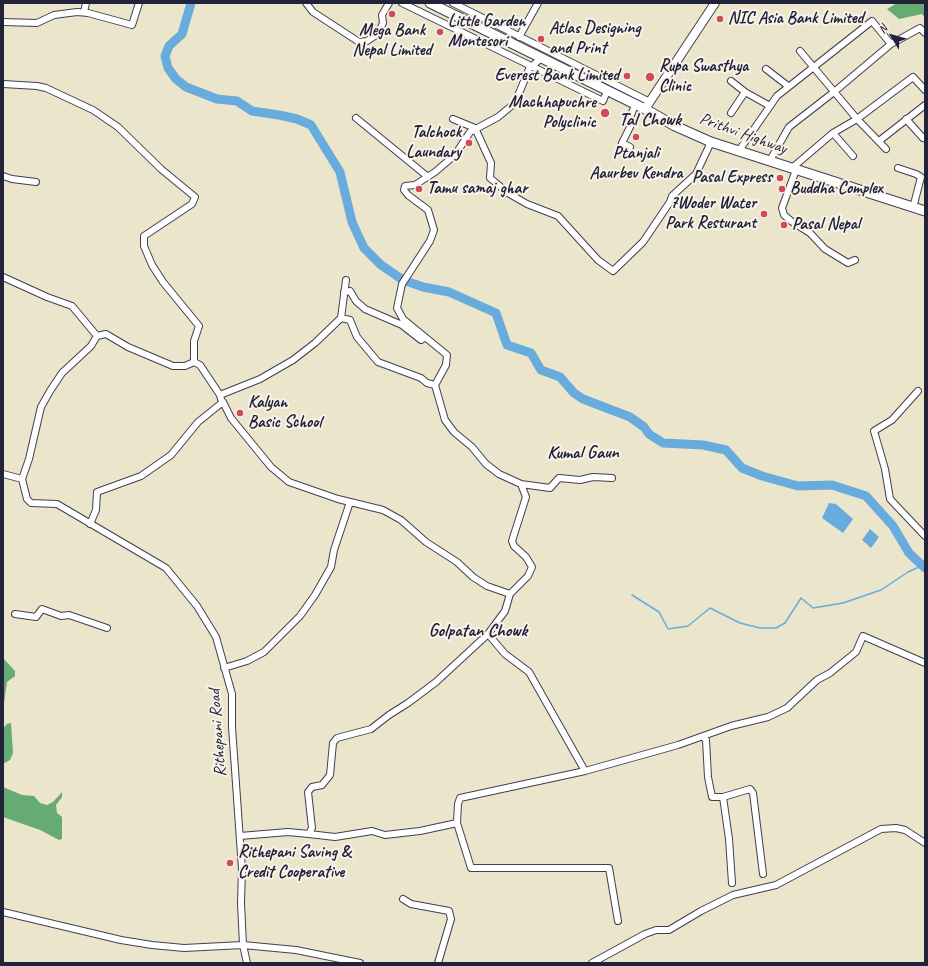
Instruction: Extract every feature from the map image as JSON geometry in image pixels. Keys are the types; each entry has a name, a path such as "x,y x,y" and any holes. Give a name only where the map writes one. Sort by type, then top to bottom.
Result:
{"highway":[{"name":"Prithvi Highway","path":"430,3 540,59 636,105 647,106 675,126 711,142 768,162 925,211"}],"main road":[{"path":"647,106 715,3"}],"street":[{"path":"84,12 86,3"},
{"path":"3,22 36,23 54,15 84,12 132,25 139,3"},
{"path":"306,3 313,12 358,42 367,41 378,34 383,23 382,15 389,3"},
{"path":"402,3 603,101 607,91"},
{"path":"453,3 647,106"},
{"path":"519,37 538,3"},
{"path":"738,152 777,96 788,86 813,69 872,20 891,44"},
{"path":"768,162 789,127 834,92 891,44 920,28 925,33"},
{"path":"800,51 813,69 857,119 879,140 886,149"},
{"path":"540,59 531,67 521,86 515,103 498,117 470,132 455,156 415,185 405,186 404,190 408,195 428,210 434,230 430,241 414,267 407,273 402,284 397,308 403,319 447,355 446,365 435,385 445,420 454,432 472,447 486,464 499,474 521,484 550,488 559,478 580,480 593,477 612,478"},
{"path":"766,69 788,86"},
{"path":"855,260 848,263 825,249 810,233 784,215 782,208 794,169 833,133 857,119 913,77 925,90"},
{"path":"731,81 745,92 770,106"},
{"path":"3,84 46,88 93,110 118,127 161,169 194,197 192,204 144,236 144,246 152,265 163,282 200,326 194,341 194,362"},
{"path":"731,113 745,92"},
{"path":"630,147 622,143 632,123 629,120 636,105"},
{"path":"879,140 925,105"},
{"path":"356,118 428,176"},
{"path":"453,119 475,128 491,163 490,178 508,193 527,204 558,216 598,260 613,271 643,242 670,202 672,196 696,174 711,142"},
{"path":"906,119 923,138"},
{"path":"833,133 853,156"},
{"path":"898,168 921,177 913,208"},
{"path":"3,176 12,179 36,182"},
{"path":"3,277 47,297 72,306 97,336"},
{"path":"220,395 260,379 293,360 316,343 341,318 346,280"},
{"path":"344,292 350,291 356,301 365,309 402,325 420,340 425,338"},
{"path":"341,318 350,320 357,337 378,362 421,378 427,383 435,385"},
{"path":"3,474 22,479 30,459 41,407 62,373 91,346 97,336 106,334 128,347 173,366 185,366 194,362"},
{"path":"194,362 200,365 204,370 220,395 222,402 231,418 271,467 289,482 350,502 383,510 401,520 426,542 457,562 473,577 487,586 510,594"},
{"path":"918,391 892,420 874,431 885,469 890,499 925,536"},
{"path":"90,524 96,510 97,492 141,476 171,455 198,422 222,402"},
{"name":"Rithepani Road","path":"22,479 27,500 31,503 57,504 166,568 197,606 216,637 232,694 232,727 242,869 241,903 247,963"},
{"path":"309,834 312,828 308,792 312,788 322,785 330,775 333,743 337,738 371,729 388,715 408,703 436,682 488,634 505,611 510,594 528,576 532,567 526,557 514,546 512,541 526,497 521,484"},
{"path":"224,668 247,661 264,652 300,616 315,595 331,567 334,550 350,502"},
{"path":"15,614 36,617 42,609 61,616 69,615 107,628"},
{"path":"488,634 506,654 529,672 585,771"},
{"path":"618,921 608,868 471,868 457,823 458,804 460,798 585,771 678,746 731,726 768,718 787,708 817,680 830,673 856,652 863,636 925,663"},
{"path":"703,737 706,740 708,777 712,797 714,799 750,789 754,793 763,874"},
{"path":"723,797 729,839 732,883"},
{"path":"240,836 288,832 335,837 372,831 385,835 391,835 420,831 457,823"},
{"path":"592,963 645,934 656,930 669,930 733,895 776,885 881,829 896,828 905,830 925,843"},
{"path":"403,899 411,904 449,911 451,919 438,963"},
{"path":"3,912 121,940 152,945 184,948 244,945 296,950 360,963"}],"green space":[{"path":"897,3 925,3 925,18 922,14 899,19 887,9"},
{"path":"3,658 15,671 15,676 7,682 3,710"},
{"path":"3,710 4,727 11,723 13,753 10,760 3,764"},
{"path":"3,787 22,795 34,796 40,803 47,805 53,802 62,792 62,797 56,805 57,813 62,817 62,839 59,840 40,830 3,817"}],"water":[{"path":"829,503 836,504 853,519 843,533 822,518"},
{"path":"870,529 879,537 871,548 862,540"}],"waterway":[{"path":"191,3 182,34 169,46 165,56 168,68 176,79 186,87 217,99 237,101 252,111 297,119 311,125 340,172 352,222 364,248 381,265 403,280 423,287 449,292 496,313 507,345 531,353 541,370 560,377 574,393 583,399 630,417 644,427 649,434 663,443 703,445 726,450 742,468 762,476 798,486 832,485 866,496 893,526 909,553 925,568"},
{"path":"632,595 659,612 668,629 688,626 710,608 740,623 760,628 776,628 785,623 801,598 813,608 843,603 881,590 908,572 919,567 925,570"}],"place":[{"name":"Mega Bank Nepal Limited","path":"392,14"},
{"name":"NIC Asia Bank Limited","path":"720,19"},
{"name":"Little Garden Montesori","path":"440,32"},
{"name":"Atlas Designing and Print","path":"541,39"},
{"name":"Everest Bank Limited","path":"627,76"},
{"name":"Rupa Swasthya Clinic","path":"650,77"},
{"name":"Machhapuchre Polyclinic","path":"605,113"},
{"name":"Ptanjali Aaurbev Kendra","path":"636,137"},
{"name":"Talchock Laundary","path":"469,143"},
{"name":"Pasal Express","path":"780,178"},
{"name":"Tamu samaj ghar","path":"419,189"},
{"name":"Buddha Complex","path":"782,189"},
{"name":"7Woder Water Park Resturant","path":"764,214"},
{"name":"Pasal Nepal","path":"784,225"},
{"name":"Kalyan Basic School","path":"240,413"},
{"name":"Rithepani Saving & Credit Cooperative","path":"230,863"}],"district":[{"name":"Tal Chowk","path":"650,120"},
{"name":"Kumal Gaun","path":"583,453"},
{"name":"Golpatan Chowk","path":"478,631"}]}
